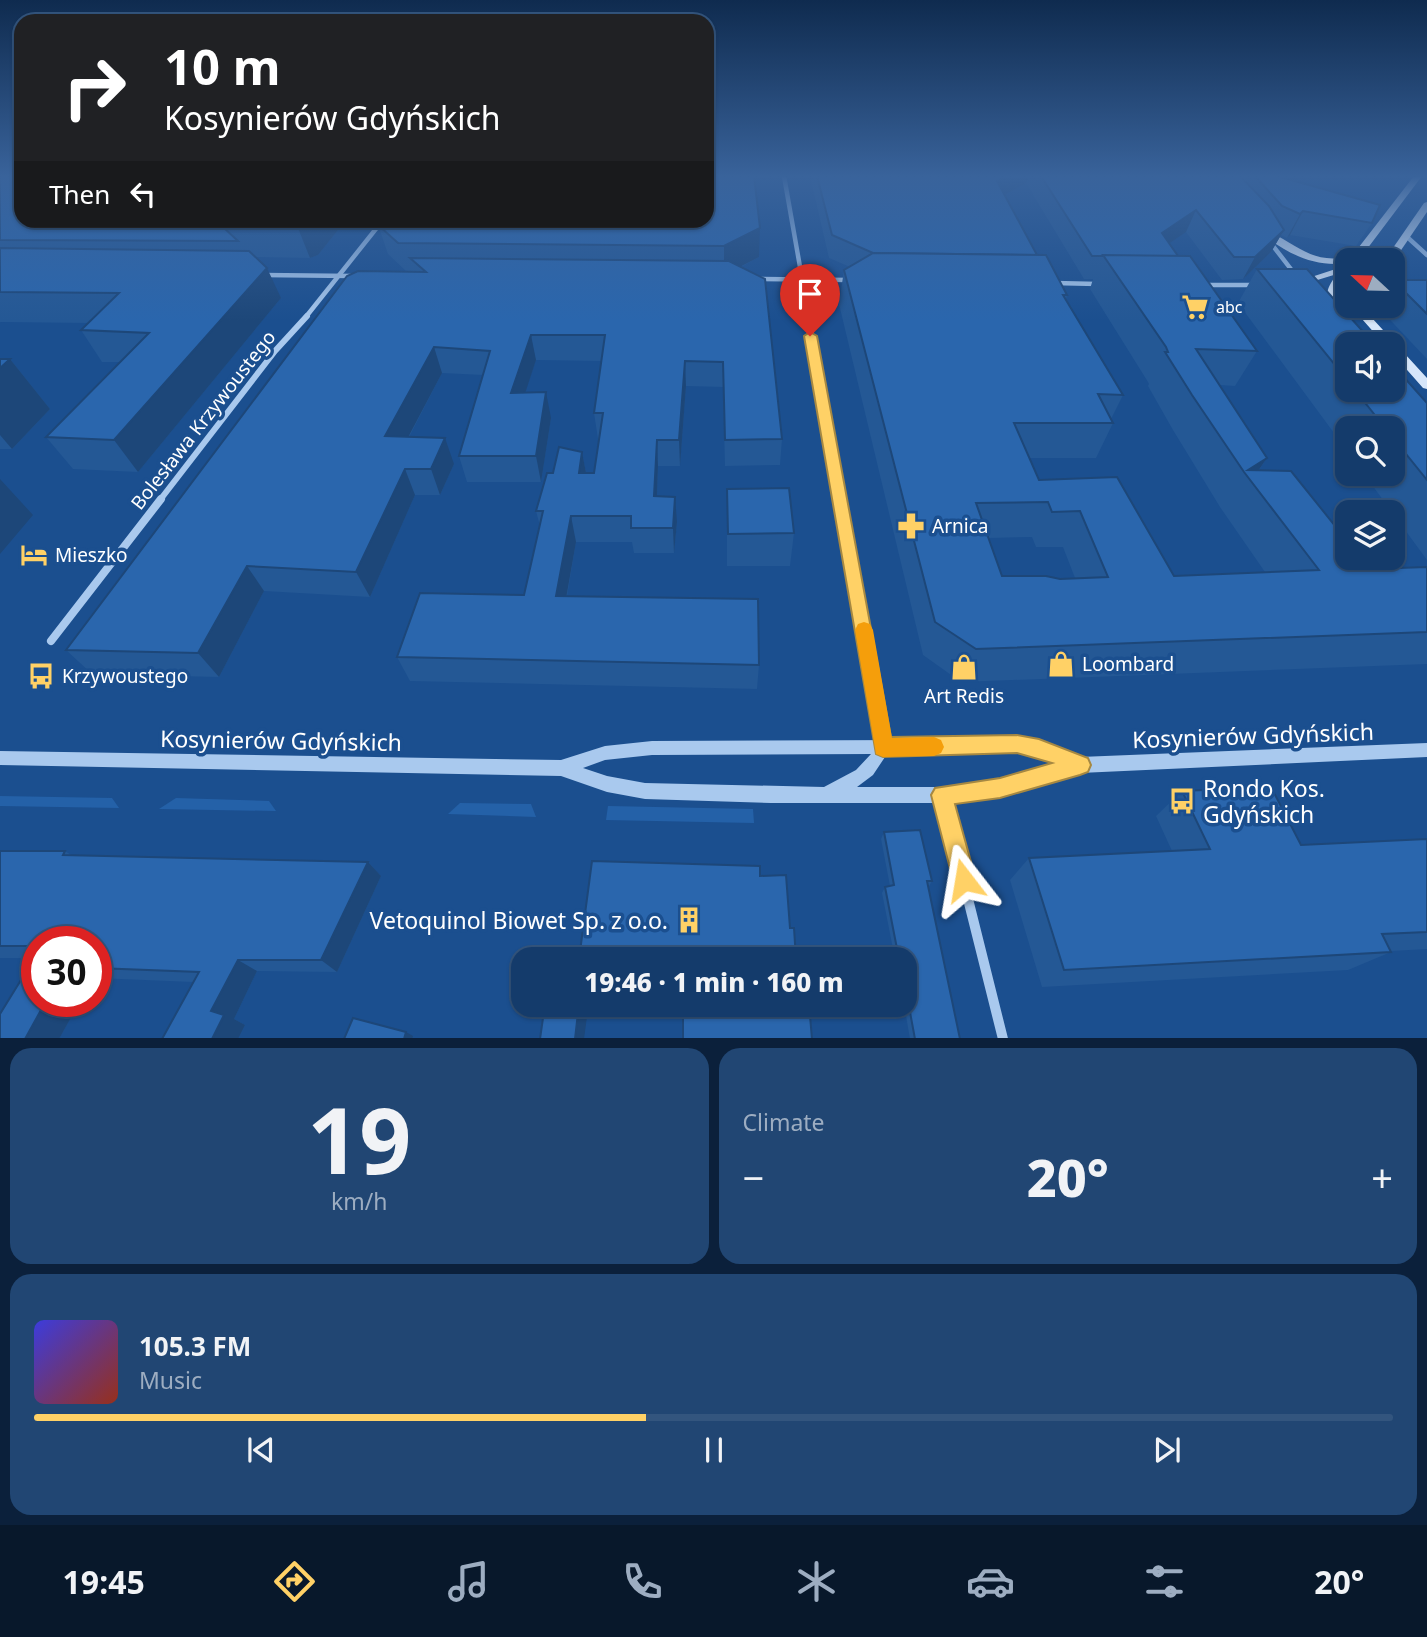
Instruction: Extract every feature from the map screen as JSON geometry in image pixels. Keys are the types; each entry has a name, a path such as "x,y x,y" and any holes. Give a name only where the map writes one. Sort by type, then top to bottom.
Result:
{"main road":[{"path":"1362,248 1381,224"},
{"path":"1398,248 1414,224"},
{"path":"1264,229 1295,252 1335,261"},
{"path":"1297,282 1335,272"},
{"path":"1335,285 1330,299 1335,315"},
{"path":"1367,318 1380,332"},
{"path":"1405,360 1427,385"}],"street":[{"path":"792,224 883,747 877,762 862,776 826,794"},
{"name":"Bolesława Krzywoustego","path":"51,641 275,351 309,314 377,228"},
{"path":"1264,229 1270,243 1297,282 1310,291"},
{"path":"1406,236 1427,255"},
{"path":"257,275 365,276"},
{"path":"755,279 852,280"},
{"path":"1042,283 1110,284"},
{"path":"1191,285 1260,285"},
{"path":"1327,309 1335,317"},
{"name":"Kosynierów Gdyńskich","path":"561,768 605,753 652,748 1017,744 1039,748 1080,765"},
{"name":"Kosynierów Gdyńskich","path":"0,758 561,768 607,785 645,791 942,795 1000,788 1080,765 1427,750"},
{"path":"942,795 1003,1038"}],"shaded area":[{"path":"0,796 112,798 119,808 0,806"},
{"path":"176,798 269,801 276,811 159,809"},
{"path":"460,803 531,804 536,817 448,814"},
{"path":"608,806 753,809 754,823 606,820"}],"building":[{"path":"0,224 14,224 14,228 224,228 238,241 0,240"},
{"path":"714,224 760,224 760,228 724,246 398,243 381,228 714,228"},
{"path":"829,224 1020,224 1037,255 873,253 832,235"},
{"path":"1072,224 1175,224 1162,233 1178,256 1092,256"},
{"path":"1208,224 1281,224 1284,230 1255,257 1234,257"},
{"path":"0,248 249,251 267,268 114,440 46,437 149,333 81,330 119,293 0,292"},
{"path":"873,253 1046,255 1067,295 1063,295 1123,395 1098,394 1113,423 1014,423 1039,480 1117,477 1174,576 1319,570 1244,472 1165,352 1168,352 1166,347 1103,255 1190,256 1257,351 1196,349 1267,458 1248,470 1291,471 1335,526 1335,570 1405,570 1405,568 1427,567 1427,632 976,649 935,622 844,270","holes":["1048,502 1052,512 1080,511 1108,577 1060,579 1046,576 1002,576 976,503"]},
{"path":"410,258 729,261 765,279 782,439 725,440 723,362 685,361 679,440 657,440 654,496 675,497 673,528 631,528 631,516 571,516 556,596 758,599 759,665 397,657 420,593 524,595 543,511 536,511 547,473 553,473 559,447 582,452 579,473 594,473 603,413 594,413 605,335 531,335 511,393 546,392 536,456 459,456 490,351 434,347 385,436 445,438 431,469 405,469 356,572 247,566 198,653 66,650 347,276 358,271 426,272"},
{"path":"1257,269 1307,269 1335,300 1335,318 1351,318 1363,332 1335,332 1335,365"},
{"path":"1405,280 1427,280 1427,314 1405,292"},
{"path":"0,359 10,359 0,368"},
{"path":"1405,378 1427,403 1427,480 1405,453 1405,416 1376,416 1365,402 1405,402"},
{"path":"789,488 794,533 728,534 727,489"},
{"path":"1271,787 1301,845 1427,839 1427,932 1382,934 1391,952 1064,970 1029,858 1210,849 1182,791"},
{"path":"920,830 932,881 927,881 960,1038 915,1038 911,1017 917,1017 917,947 897,947 885,887 894,885 884,832"},
{"path":"0,851 65,851 63,855 368,862 321,960 238,960 211,1011 224,1015 212,1038 163,1038 199,972 112,969 112,926 21,926 21,946 0,946"},
{"name":"Vetoquinol Biowet Sp. z o.o.","path":"592,861 760,866 760,876 786,875 790,928 794,928 795,947 581,947"},
{"path":"21,980 21,1017 37,1017 26,1038 0,1038 0,1014"},
{"path":"543,1017 578,1017 575,1038 540,1038"},
{"path":"683,1017 810,1017 812,1038 683,1038"},
{"path":"353,1018 406,1032 404,1038 344,1038"}],"slow traffic":[{"path":"864,630 883,747 934,747"}],"place":[{"name":"abc","path":"1195,307"},
{"name":"Arnica","path":"911,526"},
{"name":"Mieszko","path":"34,555"},
{"name":"Loombard","path":"1061,664"},
{"name":"Art Redis","path":"964,667"},
{"name":"Krzywoustego","path":"41,676"},
{"name":"Rondo Kos. Gdyńskich","path":"1182,801"},
{"name":"Vetoquinol Biowet Sp. z o.o.","path":"689,920"}],"route":[{"path":"810,336 883,747 1017,744 1039,748 1080,765 1000,788 942,795 964,880"}]}
